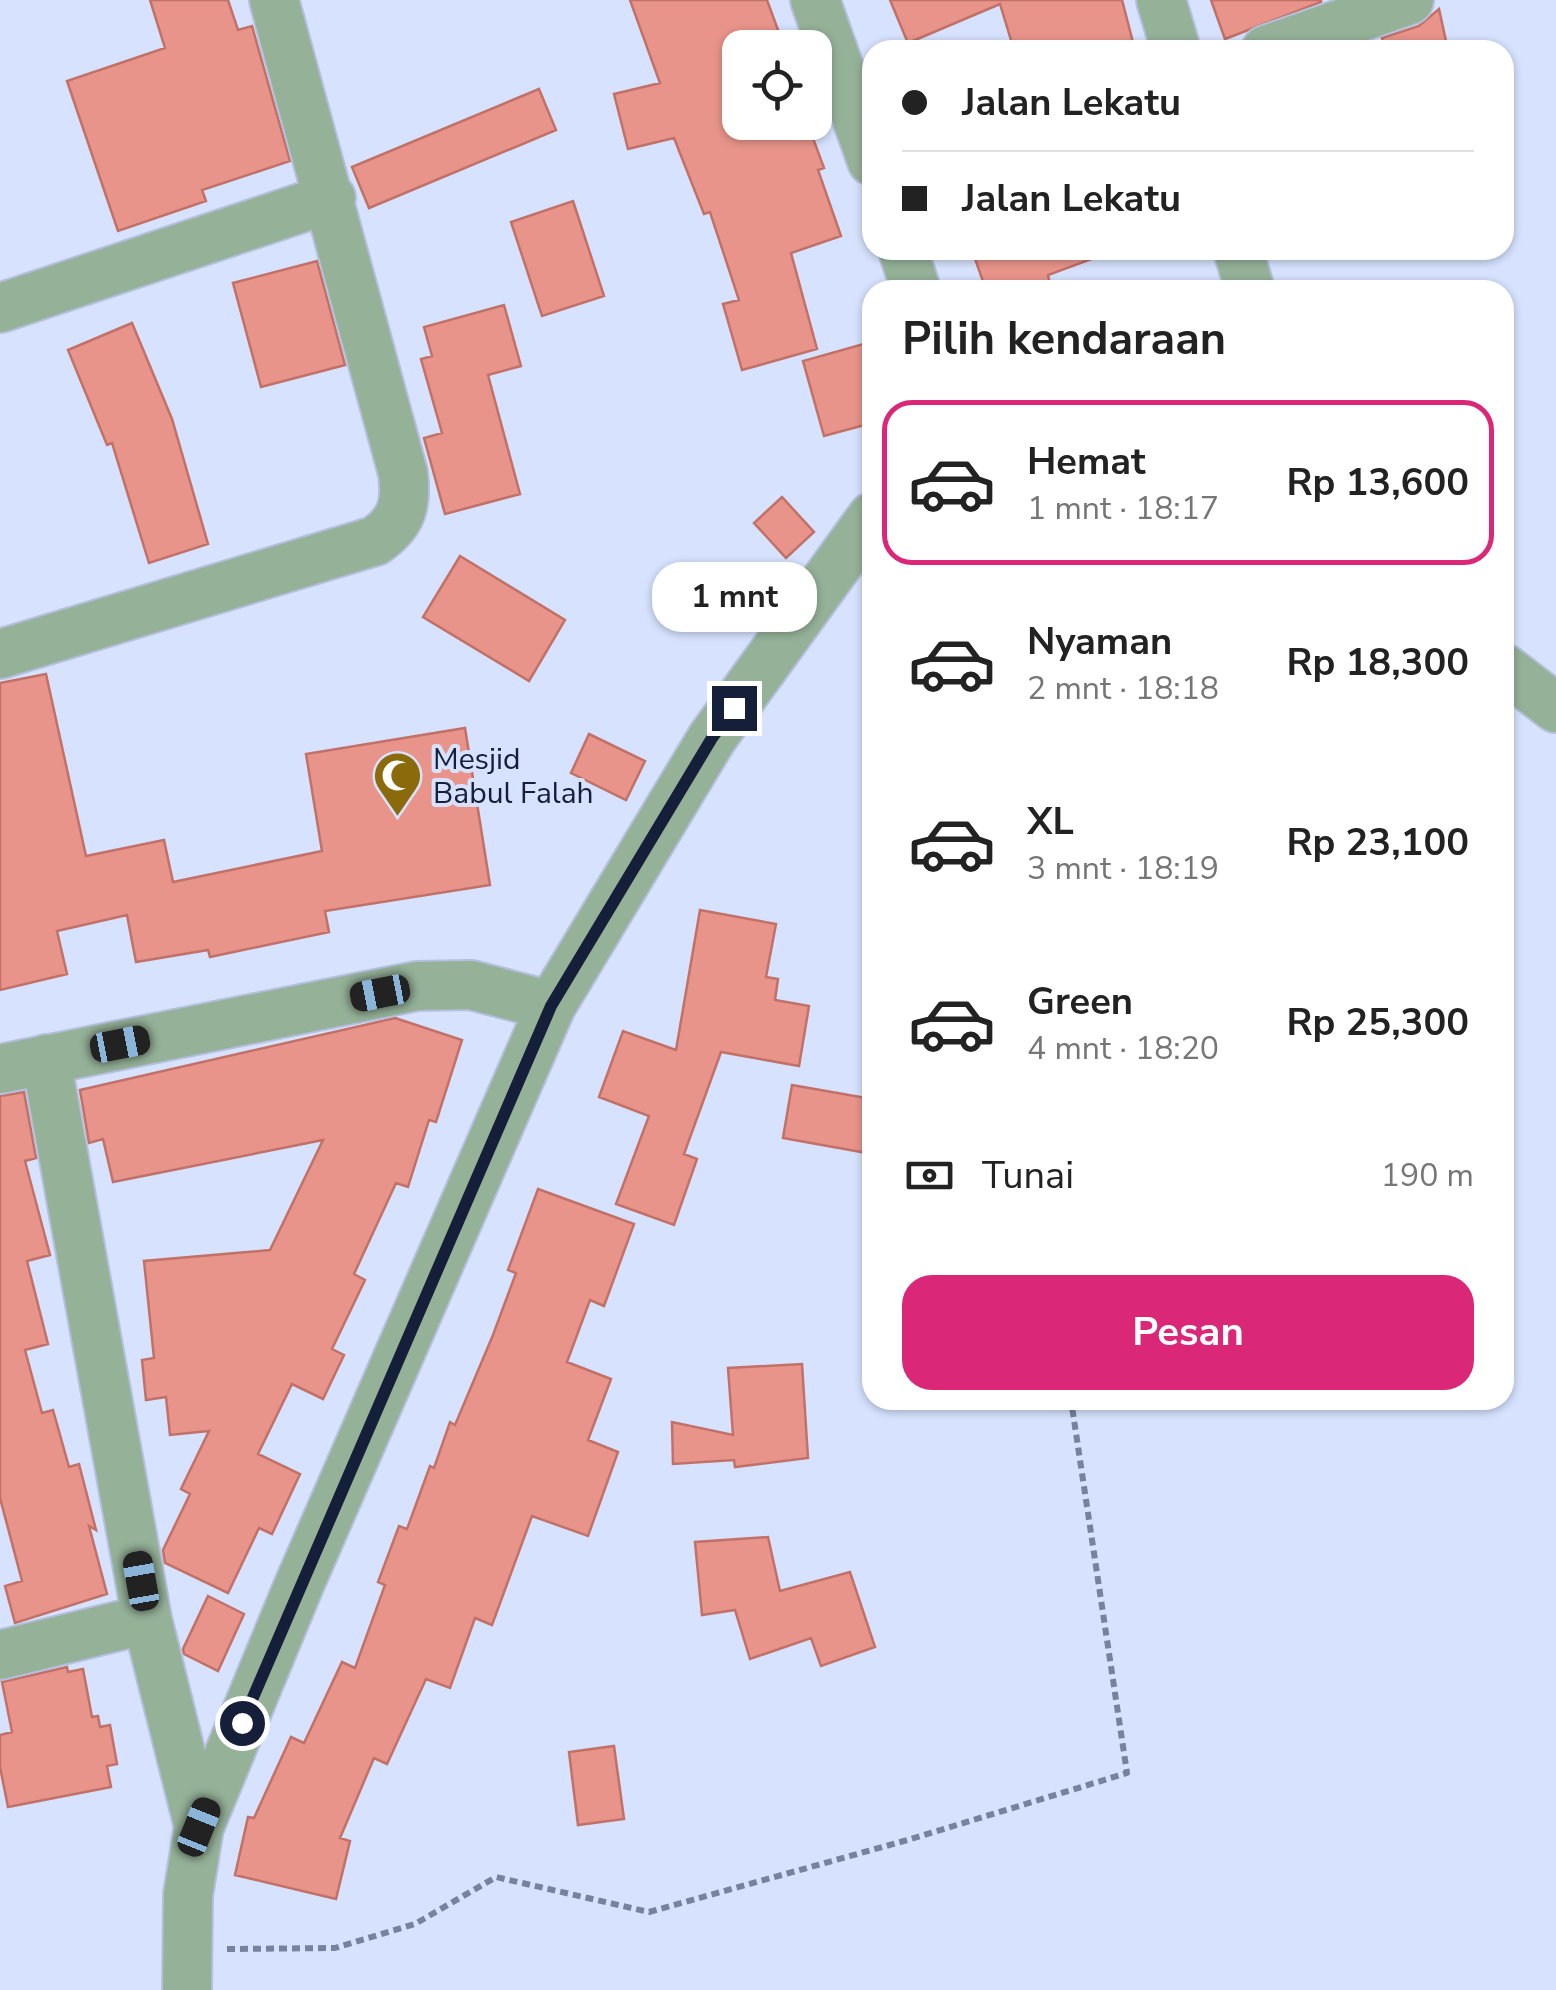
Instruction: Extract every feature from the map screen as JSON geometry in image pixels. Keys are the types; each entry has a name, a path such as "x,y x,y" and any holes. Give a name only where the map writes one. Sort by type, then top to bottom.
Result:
{"street":[{"path":"0,654 375,541 394,528 406,497 403,473 274,0"},
{"path":"815,0 862,133"},
{"path":"1161,0 1173,40"},
{"path":"1295,40 1409,0"},
{"path":"0,308 331,198"},
{"path":"186,1970 188,1895 199,1827 299,1584 551,1006 712,738 862,531"},
{"path":"1514,676 1556,708"},
{"path":"0,1070 417,986 472,986 551,1006"},
{"path":"46,1059 148,1618 199,1827"},
{"path":"0,1655 148,1618"}],"path":[{"path":"186,1970 334,1948 415,1924 496,1877 649,1912 911,1840 1127,1773 1072,1410"}],"building":[{"path":"150,0 228,0 238,30 252,26 290,161 202,190 206,201 118,231 67,81 165,48"},
{"path":"630,0 767,0 778,30 722,30 722,140 814,140 824,168 818,170 841,236 791,253 817,349 742,370 723,304 739,300 710,212 704,214 674,138 628,149 614,94 660,83"},
{"path":"890,0 1122,0 1132,40 1011,40 1000,4 915,40 907,40"},
{"path":"1211,0 1321,0 1321,2 1225,39"},
{"path":"1439,9 1446,40 1382,40 1382,38 1419,26"},
{"path":"539,89 556,130 369,208 352,167"},
{"path":"573,201 604,296 542,316 511,222"},
{"path":"976,260 1089,260 1048,275 1049,280 982,280"},
{"path":"317,261 345,365 261,387 233,283"},
{"path":"504,305 521,366 488,375 520,494 445,514 424,438 442,433 421,359 432,356 424,327"},
{"path":"132,323 172,419 208,544 149,563 112,443 107,445 68,350"},
{"path":"862,344 862,426 824,436 803,361"},
{"path":"782,497 814,532 786,558 754,523"},
{"path":"460,556 565,620 529,681 423,617"},
{"path":"46,674 86,856 164,840 173,882 322,851 306,754 465,728 490,885 325,911 329,932 210,957 208,950 136,962 127,915 57,931 67,974 0,990 0,683"},
{"path":"589,734 645,761 626,800 571,773"},
{"path":"700,910 776,924 766,977 778,979 775,1000 809,1006 799,1066 721,1052 684,1154 697,1159 674,1225 616,1204 649,1116 599,1097 623,1031 676,1050"},
{"path":"395,1018 462,1040 436,1122 429,1120 408,1187 396,1183 354,1274 365,1280 332,1349 344,1355 323,1399 292,1384 258,1454 300,1474 272,1534 259,1528 228,1593 165,1563 163,1550 190,1494 181,1489 209,1431 170,1435 166,1397 146,1400 142,1360 154,1358 144,1261 270,1250 323,1140 113,1182 103,1139 89,1143 80,1090"},
{"path":"792,1085 862,1097 862,1152 783,1138"},
{"path":"24,1092 36,1158 25,1161 50,1255 27,1261 48,1344 25,1350 42,1413 53,1410 69,1467 79,1464 96,1530 89,1526 107,1594 15,1623 5,1586 22,1581 0,1498 0,1096"},
{"path":"538,1189 634,1224 604,1306 590,1300 567,1362 611,1379 588,1440 618,1452 588,1536 532,1516 492,1625 475,1618 450,1688 426,1679 387,1764 374,1758 340,1838 350,1841 336,1899 235,1875 248,1817 254,1818 291,1737 304,1743 342,1662 355,1668 385,1585 378,1582 399,1526 407,1529 430,1466 434,1468 450,1422 455,1425 493,1335 516,1273 508,1270"},
{"path":"802,1364 808,1458 735,1467 734,1460 673,1464 672,1422 733,1435 728,1368"},
{"path":"768,1537 780,1591 850,1572 875,1647 821,1666 811,1638 750,1659 735,1610 702,1615 695,1542"},
{"path":"208,1596 244,1614 218,1671 184,1654 183,1649"},
{"path":"67,1667 68,1672 83,1669 92,1717 98,1716 100,1727 110,1725 117,1764 107,1766 111,1787 8,1807 0,1767 0,1735 12,1732 2,1682"},
{"path":"614,1746 624,1819 578,1825 569,1752"}],"place":[{"name":"Mesjid Babul Falah","path":"398,818"}],"route":[{"path":"242,1723 551,1006 712,738 734,708"}]}
